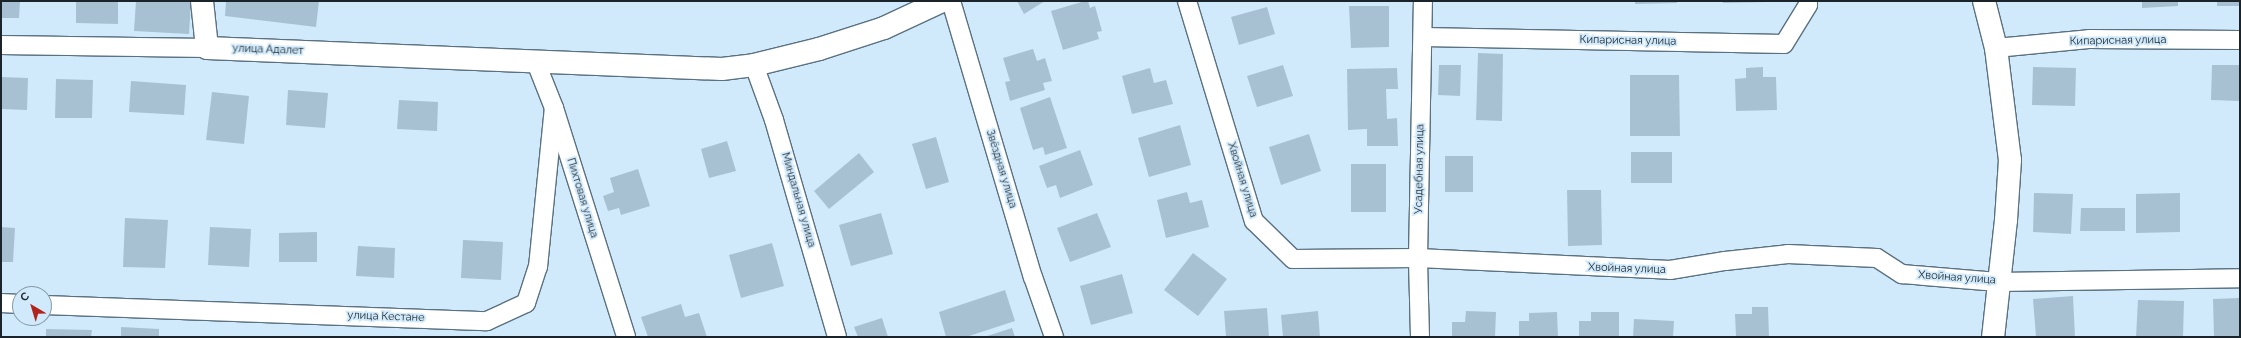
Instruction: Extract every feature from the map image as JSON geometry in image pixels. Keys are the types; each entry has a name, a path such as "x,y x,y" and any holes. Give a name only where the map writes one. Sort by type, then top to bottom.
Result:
{"street":[{"path":"202,1 207,48"},
{"name":"улица Адалет","path":"1,45 207,48 535,60 650,67 722,68 754,65 819,49 884,28 942,1"},
{"name":"Звёздная улица","path":"951,1 1033,277 1054,337"},
{"name":"Хвойная улица","path":"1187,1 1254,221 1293,259 1418,258 1613,269 1670,270 1725,261 1796,254 1876,258 1902,274 1998,282 2240,278"},
{"name":"Усадебная улица","path":"1420,337 1418,258 1423,1"},
{"name":"Кипарисная улица","path":"1423,37 1784,44 1808,5 1808,1"},
{"path":"1984,1 1996,48 2010,160 2006,220 1993,337"},
{"name":"Кипарисная улица","path":"1996,48 2089,39 2240,40"},
{"name":"Пихтовая улица","path":"535,60 554,108 626,337"},
{"name":"Миндальная улица","path":"754,65 774,120 837,337"},
{"name":"улица Кестане","path":"52,305 487,321 526,303 536,274 554,108"},
{"path":"1,303 12,304"}],"building":[{"path":"1,1 20,1 19,18 1,18"},
{"path":"76,1 118,1 118,24 76,23"},
{"path":"136,1 191,1 189,34 134,31"},
{"path":"226,1 319,1 316,27 225,16"},
{"path":"1017,1 1045,1 1024,14"},
{"path":"1088,1 1090,8 1095,6 1102,31 1097,32 1099,39 1063,50 1051,11"},
{"path":"1635,1 1677,1 1677,3 1635,4"},
{"path":"1723,1 1768,1 1768,2 1723,3"},
{"path":"2142,1 2178,1 2178,6 2142,8"},
{"path":"2217,1 2239,1 2239,6 2217,6"},
{"path":"1349,6 1389,6 1389,47 1351,48"},
{"path":"1267,7 1275,34 1239,45 1231,17"},
{"path":"1033,49 1037,61 1045,58 1052,81 1043,83 1045,90 1010,101 1005,82 1010,81 1003,58"},
{"path":"1478,53 1503,54 1502,121 1476,120"},
{"path":"1283,65 1293,96 1257,107 1247,76"},
{"path":"1439,65 1461,65 1460,96 1438,95"},
{"path":"2212,65 2240,65 2240,101 2211,100"},
{"path":"1763,67 1763,77 1776,77 1777,110 1736,111 1735,79 1746,78 1746,68"},
{"path":"2033,67 2076,68 2075,106 2032,105"},
{"path":"1150,68 1154,83 1166,80 1173,104 1132,114 1122,76"},
{"path":"1397,68 1398,89 1386,89 1387,119 1397,118 1398,146 1367,146 1367,129 1348,130 1347,69"},
{"path":"1630,75 1679,75 1680,136 1630,136"},
{"path":"1,77 28,78 27,110 1,109"},
{"path":"56,79 93,80 92,118 55,118"},
{"path":"131,81 186,85 184,115 129,112"},
{"path":"288,90 328,93 325,128 286,125"},
{"path":"212,92 249,96 244,144 206,140"},
{"path":"1050,97 1067,148 1045,155 1043,147 1033,150 1020,108"},
{"path":"399,100 438,102 437,131 397,129"},
{"path":"1180,125 1191,165 1149,177 1138,138"},
{"path":"1309,134 1321,171 1281,185 1269,147"},
{"path":"936,137 949,182 926,189 912,144"},
{"path":"727,141 736,171 709,178 701,149"},
{"path":"1080,150 1093,185 1060,198 1056,185 1047,188 1039,166"},
{"path":"1631,152 1672,152 1672,183 1631,183"},
{"path":"859,153 874,172 829,209 814,191"},
{"path":"1445,156 1473,156 1473,192 1445,192"},
{"path":"1351,164 1386,164 1386,212 1351,212"},
{"path":"638,169 650,206 621,215 619,208 608,211 603,196 614,192 610,178"},
{"path":"1567,190 1601,190 1602,245 1568,246"},
{"path":"1187,192 1190,203 1202,200 1209,227 1166,238 1157,200"},
{"path":"2034,193 2073,194 2071,234 2033,232"},
{"path":"2180,193 2180,232 2136,233 2136,194"},
{"path":"2081,208 2125,208 2125,231 2080,231"},
{"path":"881,213 893,254 851,266 839,225"},
{"path":"1097,213 1111,247 1070,262 1057,228"},
{"path":"125,218 168,220 165,268 123,267"},
{"path":"1,227 15,228 13,262 1,262"},
{"path":"210,227 251,229 249,267 208,265"},
{"path":"317,232 317,262 279,262 279,233"},
{"path":"463,240 503,242 501,280 461,278"},
{"path":"772,243 784,286 741,298 729,255"},
{"path":"358,246 395,248 394,278 356,276"},
{"path":"1193,253 1227,279 1198,316 1164,290"},
{"path":"1122,274 1133,313 1091,325 1080,286"},
{"path":"1005,290 1015,321 966,337 946,337 939,312"},
{"path":"2073,296 2075,337 2036,337 2033,299"},
{"path":"2240,298 2240,337 2214,337 2213,299"},
{"path":"2138,300 2184,301 2183,337 2136,337"},
{"path":"681,304 685,317 699,313 707,337 648,337 641,317"},
{"path":"1752,307 1768,307 1769,337 1736,337 1735,314 1752,314"},
{"path":"1267,308 1269,337 1226,337 1224,311"},
{"path":"1318,311 1320,337 1283,337 1281,315"},
{"path":"1466,311 1496,312 1495,337 1452,337 1452,322 1465,322"},
{"path":"1557,312 1558,337 1519,337 1519,321 1529,321 1529,313"},
{"path":"1591,312 1619,312 1619,337 1579,337 1579,321 1591,321"},
{"path":"882,318 888,337 858,337 854,327"},
{"path":"1634,319 1674,321 1673,337 1633,337"},
{"path":"121,327 159,329 159,337 121,337"},
{"path":"1012,328 1015,337 984,337"},
{"path":"46,329 92,330 91,337 46,337"}]}
